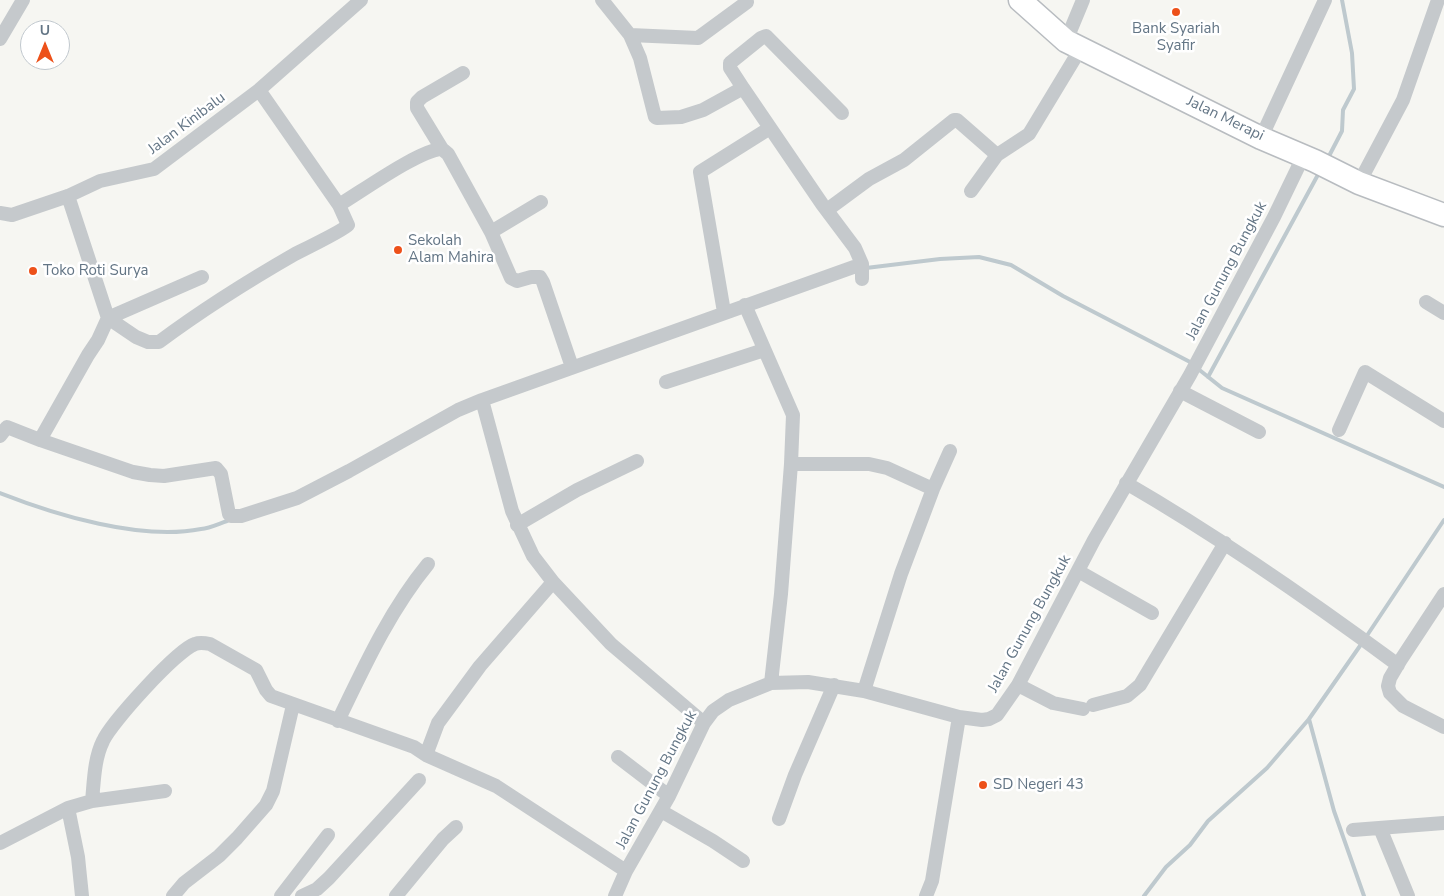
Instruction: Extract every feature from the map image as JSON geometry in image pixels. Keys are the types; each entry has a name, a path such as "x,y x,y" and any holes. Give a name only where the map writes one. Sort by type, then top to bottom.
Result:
{"main road":[{"name":"Jalan Merapi","path":"1020,0 1074,44 1261,138 1359,182 1444,215"}],"street":[{"path":"0,39 23,0"},
{"name":"Jalan Kinibalu","path":"0,213 12,215 68,196 100,180 154,169 259,90 361,0"},
{"path":"971,191 997,155 1029,134 1074,44 1083,0"},
{"path":"1261,138 1325,0"},
{"path":"1359,182 1403,100 1438,0"},
{"path":"630,35 698,38 747,2"},
{"path":"610,3 630,35 640,58 654,115 657,118 681,117 703,110 743,88"},
{"path":"0,436 7,427 133,472 150,475 164,476 216,468 221,474 231,516 237,517 280,504 312,490 458,410 482,404 572,367 724,312 747,308 862,270 855,248 770,128 730,68 730,63 766,36 842,112"},
{"path":"463,73 422,97 417,102 417,108 442,149 448,154 491,232 512,278 517,282 531,277 540,277 543,282 572,367"},
{"path":"68,196 108,318 136,337 148,342 159,342 258,276 346,227 348,223 339,205 259,90"},
{"path":"827,210 868,178 904,160 954,120 957,120 997,155"},
{"path":"724,312 700,172 770,128"},
{"path":"339,205 414,159 435,149 442,149"},
{"name":"Jalan Gunung Bungkuk","path":"615,896 626,871 669,796 704,723 713,711 729,700 771,683 808,682 864,691 959,717 989,720 997,715 1018,685 1126,483 1190,374 1274,217 1318,162"},
{"path":"491,232 541,202"},
{"path":"40,440 88,354 98,340 108,318 202,277"},
{"path":"1426,302 1444,313"},
{"path":"747,308 793,416 781,594 771,683"},
{"path":"666,382 764,350"},
{"path":"1339,430 1365,372 1444,421"},
{"path":"1180,391 1259,432"},
{"path":"482,404 512,511 533,556 553,582 611,644 704,723"},
{"path":"864,691 902,574 933,489 950,451"},
{"path":"517,524 577,490 637,461"},
{"path":"791,464 869,464 887,468 933,489"},
{"path":"1126,483 1225,543 1398,665"},
{"path":"1018,685 1053,703 1088,707 1127,696 1140,685 1225,543"},
{"path":"338,721 388,623 411,584 428,564"},
{"path":"1078,571 1152,613"},
{"path":"426,755 438,723 475,673 553,582"},
{"path":"1444,594 1390,678 1388,686 1390,693 1403,706 1444,727"},
{"path":"92,801 98,755 108,730 165,668 195,644 210,644 256,670 271,696 414,747 426,755 496,786 626,871"},
{"path":"779,819 794,775 834,685"},
{"path":"173,896 184,883 219,856 266,805 273,791 293,705"},
{"path":"926,896 932,881 959,717"},
{"path":"618,757 669,796"},
{"path":"302,896 317,889 329,878 419,780"},
{"path":"0,844 68,808 92,801 165,791"},
{"path":"68,808 78,857 82,896"},
{"path":"661,810 744,861"},
{"path":"1353,830 1444,823"},
{"path":"396,896 443,839 456,827"},
{"path":"1380,828 1408,896"},
{"path":"281,896 328,835"}],"waterway":[{"path":"1328,158 1342,131 1343,110 1354,89 1352,53 1342,0"},
{"path":"1208,377 1320,171"},
{"path":"866,268 940,259 979,257 1011,265 1063,296 1192,363"},
{"path":"1197,368 1222,388 1444,487"},
{"path":"0,493 47,510 126,529 177,532 211,527 227,521"},
{"path":"1366,637 1444,520"},
{"path":"1144,896 1166,867 1190,845 1208,821 1267,768 1309,719 1362,643"},
{"path":"1309,719 1334,811 1364,896"}],"place":[{"name":"Bank Syariah Syafir","path":"1176,12"},
{"name":"Sekolah Alam Mahira","path":"398,250"},
{"name":"Toko Roti Surya","path":"33,271"},
{"name":"SD Negeri 43","path":"983,785"}]}
